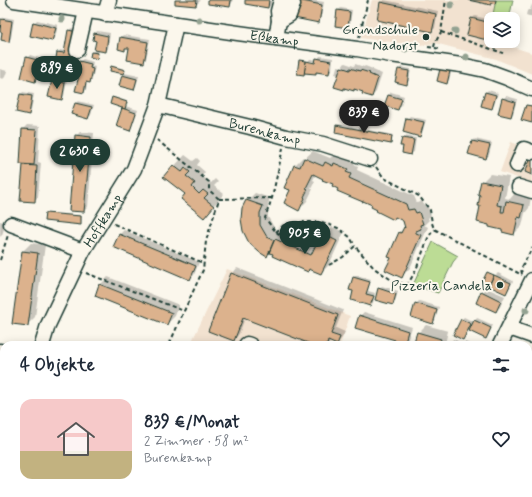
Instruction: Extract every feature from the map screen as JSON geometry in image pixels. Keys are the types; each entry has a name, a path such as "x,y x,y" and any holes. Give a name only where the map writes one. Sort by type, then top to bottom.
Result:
{"street":[{"name":"Eßkamp","path":"14,0 468,66 485,70 532,88"},
{"path":"105,14 109,0"},
{"path":"276,38 279,21 289,15 287,2"},
{"path":"77,50 86,11"},
{"name":"Hoffkamp","path":"43,341 48,325 74,268 134,169 158,105 176,24"},
{"name":"Burenkamp","path":"158,105 286,137 322,144 370,160"},
{"path":"516,165 524,149 532,152"},
{"path":"11,224 83,251"},
{"path":"502,341 532,281"},
{"path":"509,328 532,336"}],"path":[{"path":"357,49 368,0"},
{"path":"431,60 434,43 441,32 446,0"},
{"path":"441,32 504,54"},
{"path":"148,133 209,182 209,190 219,199 272,198"},
{"path":"286,137 272,198 265,218 276,232 292,242 305,247"},
{"path":"370,160 384,178 419,196 430,210 434,229 532,281"},
{"path":"172,341 203,270 206,241 219,199"},
{"path":"103,219 203,263"},
{"path":"276,232 285,224 300,222 322,222 338,228 350,236 354,246 374,268 396,282 408,284 416,270 428,238 434,229"},
{"path":"329,265 343,257 354,246"},
{"path":"74,268 184,311"}],"shaded area":[{"name":"Grundschule Nadorst","path":"372,0 513,0 510,12 484,12 484,48 516,48 532,53 532,74 496,59 435,43 421,46 361,38"},
{"path":"511,142 532,150 532,183 500,172"},
{"path":"227,269 350,316 341,341 192,341"}],"green space":[{"path":"496,0 513,0 510,12 493,12"},
{"path":"433,242 458,256 453,262 438,293 413,285"}],"building":[{"path":"175,0 197,0 196,6 175,4"},
{"path":"208,0 231,0 230,7 208,4"},
{"path":"245,0 269,0 268,8 245,4"},
{"path":"297,0 322,5 319,23 294,18"},
{"path":"468,0 496,0 495,4 492,3 491,5"},
{"path":"380,2 436,14 432,32 377,20"},
{"path":"337,10 350,12 348,28 335,26"},
{"path":"471,18 484,21 484,39 467,35"},
{"path":"1,19 12,21 9,42 1,40"},
{"path":"33,22 56,28 52,41 30,36"},
{"path":"68,30 78,32 74,43 69,75 57,73 59,65 55,64 57,52 64,53"},
{"path":"94,33 108,36 106,52 94,50 96,41 93,40"},
{"path":"120,37 148,42 144,63 127,60 129,48 125,48 125,51 118,49"},
{"path":"91,52 98,53 97,59 90,57"},
{"path":"26,57 41,61 35,82 21,78"},
{"path":"316,58 331,61 329,74 316,72 316,74 304,73 306,61 315,63"},
{"path":"299,60 306,61 304,75 297,74"},
{"path":"79,61 91,64 90,68 93,69 90,83 86,82 84,93 75,91 80,72 77,71"},
{"path":"111,66 125,70 124,74 110,71"},
{"path":"341,67 350,70 350,68 360,70 370,73 369,74 378,78 372,97 362,94 363,92 354,89 354,91 334,87"},
{"path":"398,69 409,71 407,85 395,82"},
{"path":"440,69 450,71 447,84 437,81"},
{"path":"122,75 137,79 134,90 119,86"},
{"path":"52,80 65,83 62,100 48,97"},
{"path":"485,92 496,95 492,109 481,106"},
{"path":"20,94 32,96 29,115 16,112"},
{"path":"388,95 402,99 398,110 384,106"},
{"path":"112,97 127,102 125,109 110,104"},
{"path":"502,98 515,102 511,117 498,114"},
{"path":"75,103 92,107 88,119 71,114"},
{"path":"526,105 532,106 532,123 521,120"},
{"path":"122,108 136,113 130,131 116,126"},
{"path":"406,118 424,122 420,137 403,132"},
{"path":"336,125 392,136 391,144 335,133"},
{"path":"22,129 37,130 34,165 20,164"},
{"path":"75,135 91,137 84,212 69,211"},
{"path":"402,138 414,140 411,155 402,153 403,146 400,146"},
{"path":"472,141 490,145 486,159 468,154"},
{"path":"532,156 532,175 525,172"},
{"path":"304,158 323,166 325,162 333,166 334,163 348,169 346,172 351,174 349,178 406,204 408,210 414,209 416,213 419,212 423,224 420,225 421,229 416,231 416,233 421,235 402,278 385,270 391,258 388,257 399,232 401,233 404,227 405,228 403,221 395,217 394,220 376,211 377,210 371,207 372,205 337,191 338,189 332,186 333,184 322,180 323,179 313,174 306,188 308,189 299,211 284,203 290,190 284,188 294,165 300,167"},
{"path":"23,165 37,166 35,202 20,201"},
{"path":"173,165 182,172 185,168 190,172 186,176 195,183 192,187 199,194 203,190 208,194 204,198 214,206 204,218 181,199 185,194 163,177"},
{"path":"481,181 501,185 497,205 502,206 501,212 504,212 506,201 524,205 521,218 518,217 514,235 477,222 480,206 478,206 480,195 478,194"},
{"path":"246,200 263,206 260,213 260,225 267,237 274,240 267,257 249,243 243,231 241,219 242,208"},
{"path":"45,213 81,216 81,225 44,221"},
{"path":"119,234 196,266 190,280 113,247"},
{"path":"323,234 337,241 321,274 309,269 308,272 272,256 273,254 269,253 275,239 311,255 319,238 321,239"},
{"path":"22,251 38,253 28,326 12,324"},
{"path":"487,272 494,275 489,285 482,282"},
{"path":"231,273 338,315 331,334 340,337 338,341 303,341 243,318 234,341 208,331"},
{"name":"Pizzeria Candela","path":"494,275 511,283 506,294 489,286"},
{"path":"353,277 370,282 366,294 374,296 370,306 351,300 353,291 349,290"},
{"path":"99,284 172,313 167,325 95,296"},
{"path":"378,288 396,294 393,305 375,300"},
{"path":"481,291 501,301 496,312 476,303"},
{"path":"415,303 437,310 433,324 411,317"},
{"path":"359,315 408,331 405,341 395,341 355,328"},
{"path":"461,319 471,324 463,340 453,335"},
{"path":"474,320 491,328 486,339 469,331"},
{"path":"417,332 441,339 440,341 414,341"}],"place":[{"name":"Grundschule Nadorst","path":"426,37"},
{"name":"Pizzeria Candela","path":"500,285"}]}
